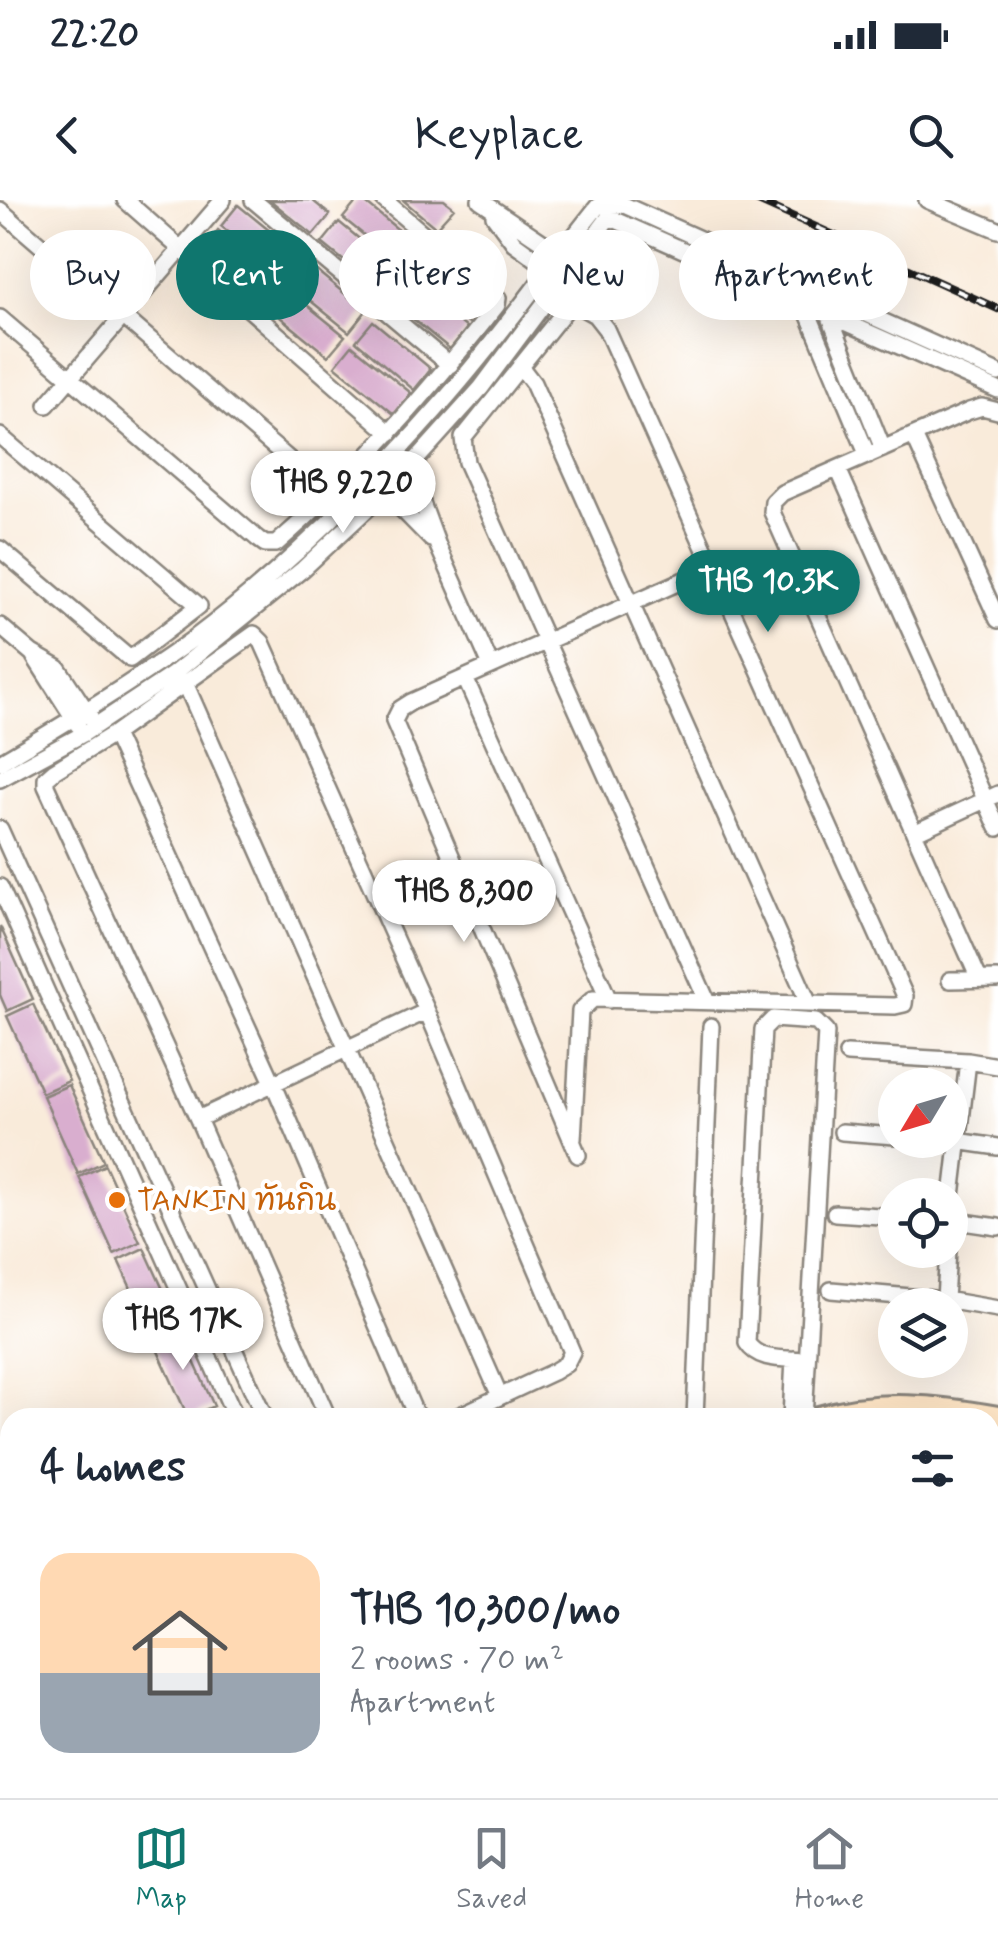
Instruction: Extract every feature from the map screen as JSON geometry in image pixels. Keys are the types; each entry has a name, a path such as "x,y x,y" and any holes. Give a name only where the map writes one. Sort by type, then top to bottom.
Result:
{"street":[{"path":"126,200 176,244"},
{"path":"197,230 223,200"},
{"path":"252,200 450,365"},
{"path":"0,318 265,544 276,544 390,432 497,305 498,298 384,200"},
{"path":"927,200 998,230"},
{"path":"483,203 527,233"},
{"path":"483,203 514,243 527,252"},
{"path":"584,230 598,206 624,205 679,232"},
{"path":"0,210 30,235"},
{"path":"156,277 176,254"},
{"path":"0,779 85,722 242,598 385,464 492,344 527,297"},
{"path":"708,1001 547,642 466,462 462,445 463,438 572,302 606,329 713,567 905,996 904,1004 895,1006 594,999 580,1011 576,1147 394,721 400,709 491,666 547,642 713,567"},
{"path":"47,405 120,320"},
{"path":"130,320 329,494"},
{"path":"263,320 390,432"},
{"path":"0,762 172,675 254,610 399,479 481,388 531,320"},
{"path":"815,320 876,452"},
{"path":"834,320 876,452"},
{"path":"858,320 998,390"},
{"path":"865,320 998,373"},
{"path":"520,366 533,383 808,1004"},
{"path":"979,979 772,512 773,502 782,494 970,410 982,407 997,413"},
{"path":"0,436 199,606 130,659 0,549"},
{"path":"914,436 998,620"},
{"path":"385,464 421,500 491,666"},
{"path":"838,469 992,797 998,828"},
{"path":"371,478 438,546"},
{"path":"242,598 254,610"},
{"path":"0,626 32,653 85,722"},
{"path":"324,1408 198,1119 46,786 46,778 54,771 114,734 252,635 257,636 427,1011 572,1352 566,1364 475,1408"},
{"path":"465,678 609,1000"},
{"path":"186,684 500,1396"},
{"path":"114,734 274,1085 413,1408"},
{"path":"916,832 992,797"},
{"path":"0,829 260,1408"},
{"path":"0,887 232,1408"},
{"path":"950,980 998,979"},
{"path":"198,1119 427,1011"},
{"path":"793,1408 800,1360 826,1032 816,1022 773,1018 763,1029 747,1343 761,1356 800,1360"},
{"path":"65,1034 87,1024"},
{"path":"696,1408 712,1026"},
{"path":"847,1054 998,1066"},
{"path":"967,1068 968,1061"},
{"path":"842,1132 878,1135"},
{"path":"968,1142 998,1147"},
{"path":"835,1214 878,1216"},
{"path":"968,1220 998,1227"},
{"path":"173,1272 194,1262"},
{"path":"830,1290 878,1294"},
{"path":"968,1303 998,1308"},
{"path":"800,1360 803,1408"},
{"path":"861,1408 942,1408"}],"building":[{"path":"270,200 312,200 330,215 317,230 307,230"},
{"path":"362,200 399,230 358,230 343,218"},
{"path":"403,200 444,200 454,208 436,228"},
{"path":"238,205 269,230 226,230 221,226"},
{"path":"339,222 349,230 339,230 339,257 322,243"},
{"path":"319,273 339,289 339,320 359,320 349,332 319,308"},
{"path":"319,315 345,336 328,356 284,320 319,320"},
{"path":"414,320 457,320 467,328 450,349"},
{"path":"373,321 431,369 414,390 356,341"},
{"path":"352,345 411,393 394,414 335,366"},
{"path":"0,926 33,999 7,1011 0,995"},
{"path":"33,1004 69,1081 42,1093 7,1016"},
{"path":"69,1085 104,1162 78,1174 43,1096"},
{"path":"105,1165 140,1242 114,1254 79,1177"},
{"path":"144,1248 177,1320 151,1332 118,1260"},
{"path":"179,1328 214,1406 184,1408 153,1340"}],"railway":[{"path":"756,200 998,309"}],"place":[{"name":"TANKIN ทันกิน","path":"117,1200"}]}
